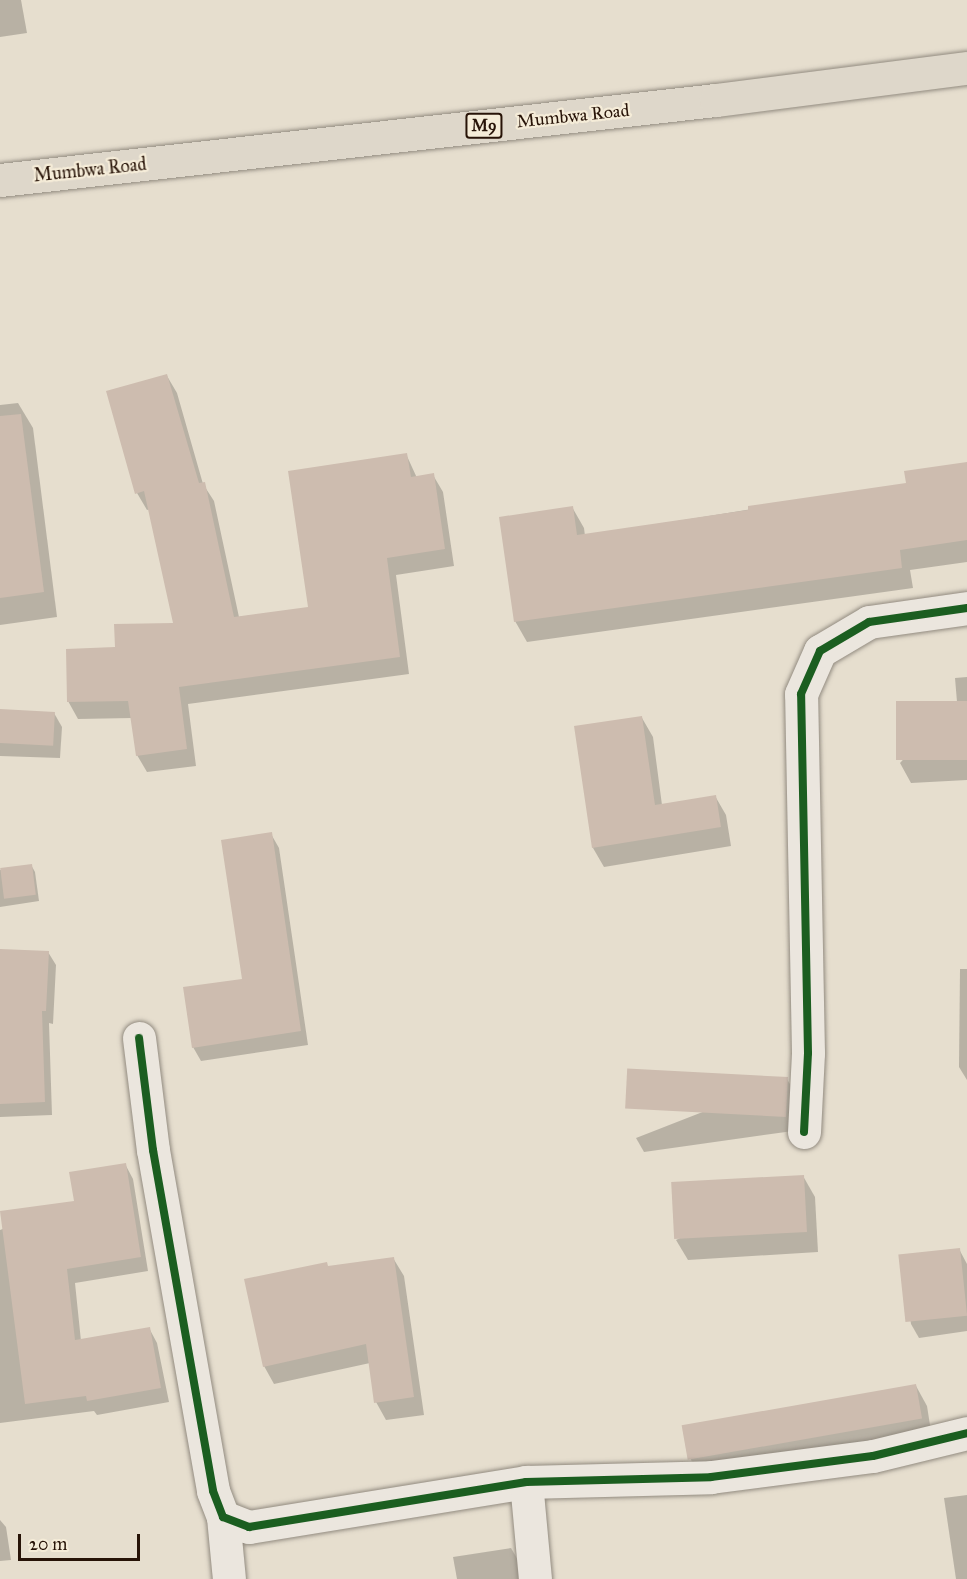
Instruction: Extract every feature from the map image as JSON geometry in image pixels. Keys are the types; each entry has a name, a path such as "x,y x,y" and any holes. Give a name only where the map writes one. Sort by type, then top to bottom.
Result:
{"main road":[{"name":"Mumbwa Road","path":"0,180 716,100 967,68"}],"street":[{"path":"804,1132 808,1053 801,694 820,651 869,622 967,608"},
{"path":"139,1038 159,1186 213,1491 223,1517 229,1579"},
{"path":"223,1517 249,1527 526,1482 711,1477 873,1456 967,1433"},
{"path":"526,1482 535,1579"}],"building":[{"path":"167,374 199,483 205,482 234,617 308,607 288,471 407,453 411,477 434,473 445,549 387,558 400,657 179,687 187,749 136,756 128,701 67,702 66,649 115,647 114,624 173,623 144,491 135,494 106,391"},
{"path":"21,414 44,592 0,598 0,416"},
{"path":"967,462 967,540 900,550 902,568 514,622 499,517 573,506 577,535 748,510 748,506 906,483 904,471"},
{"path":"896,701 967,701 967,760 896,760"},
{"path":"0,709 55,712 53,746 0,743"},
{"path":"642,716 655,805 716,795 721,827 592,848 574,726"},
{"path":"272,832 301,1031 192,1048 183,987 242,979 221,840"},
{"path":"32,864 36,895 4,899 0,868"},
{"path":"0,949 49,951 46,1011 42,1011 45,1102 0,1104"},
{"path":"627,1069 788,1077 786,1117 625,1109"},
{"path":"126,1163 141,1257 67,1269 75,1340 150,1327 161,1388 87,1401 86,1396 25,1404 0,1211 74,1201 69,1172"},
{"path":"804,1175 807,1232 674,1239 671,1182"},
{"path":"960,1248 967,1316 905,1322 898,1254"},
{"path":"394,1257 414,1397 374,1403 366,1344 263,1367 244,1279 327,1262 328,1266"},
{"path":"916,1384 922,1418 688,1460 682,1425"}],"cycle path":[{"path":"804,1132 808,1053 801,694 820,651 869,622 967,608"},
{"path":"139,1038 153,1150 213,1491 223,1517 249,1527 526,1482 711,1477 873,1456 967,1433"}]}
